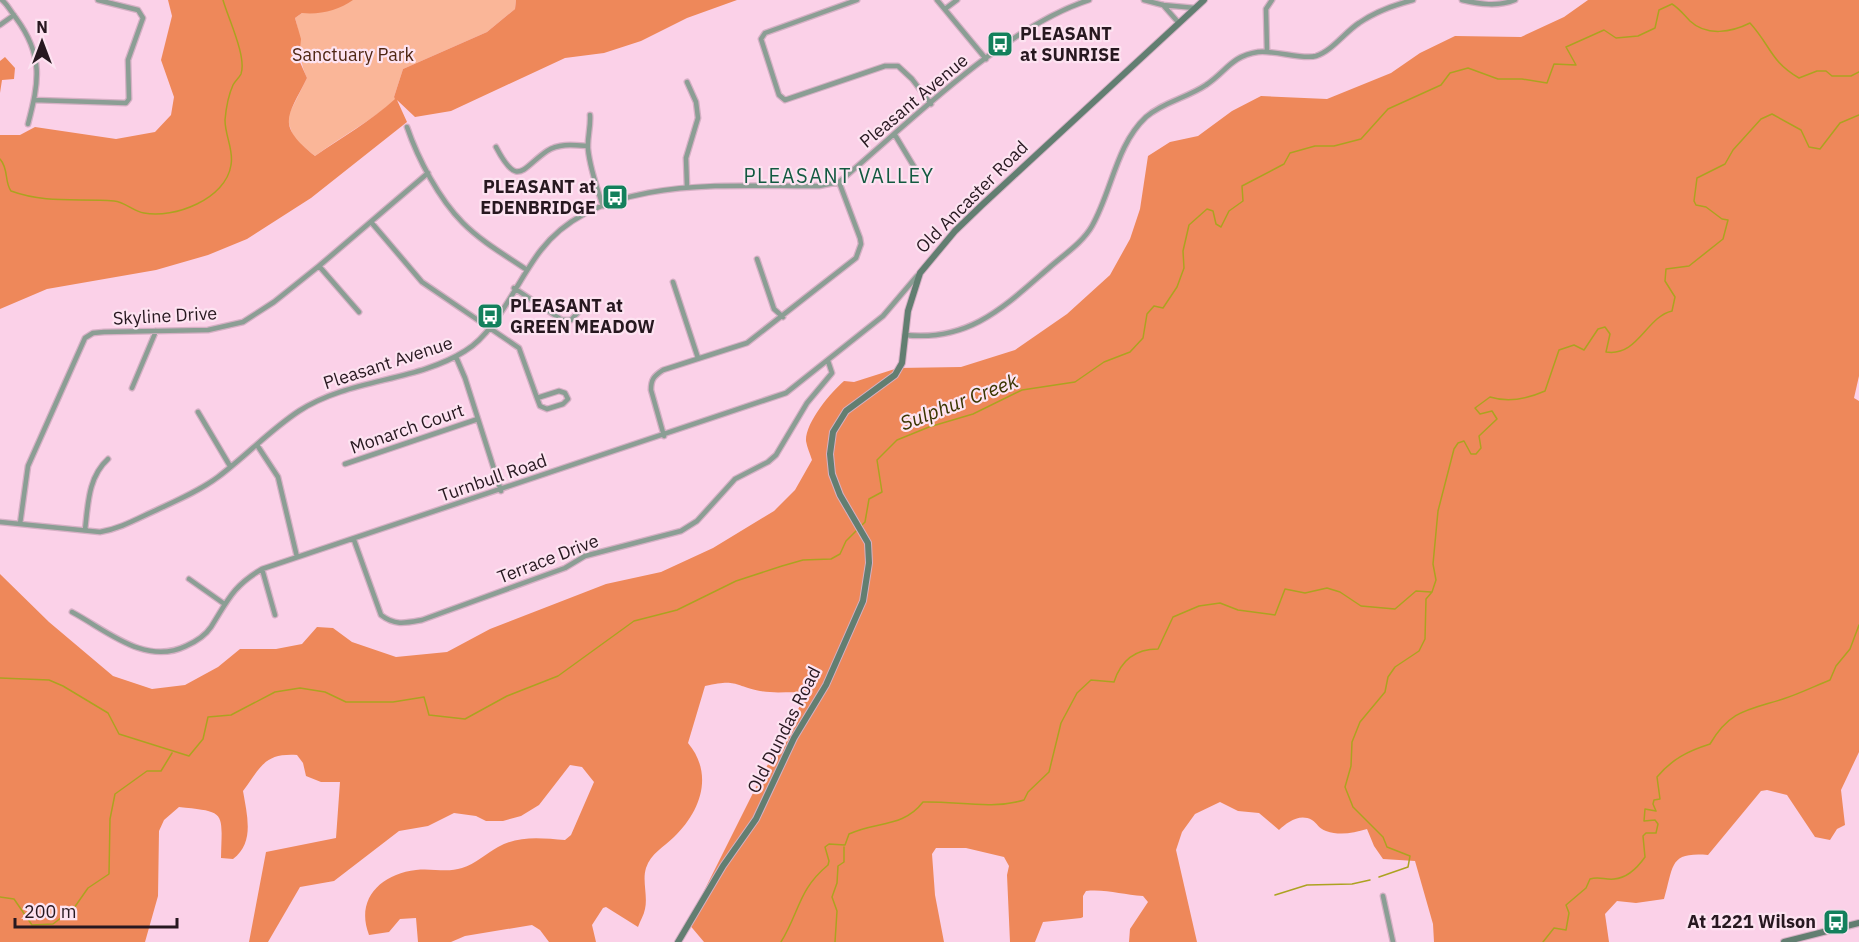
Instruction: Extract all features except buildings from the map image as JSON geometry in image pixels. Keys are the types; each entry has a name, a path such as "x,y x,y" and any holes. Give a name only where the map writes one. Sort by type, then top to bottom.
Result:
{"street":[{"path":"2,0 27,33 36,53 37,77 28,124"},
{"path":"34,100 126,103 129,99 128,60 143,18 138,10 98,0"},
{"path":"857,0 765,33 760,39 779,95 785,100 885,66 897,66 912,79 931,104"},
{"path":"937,0 986,59"},
{"path":"945,9 957,0"},
{"name":"Pleasant Avenue","path":"0,522 100,532 116,529 194,492 299,411 318,400 456,357 468,350 489,327 540,250 560,230 585,213 654,191 687,187 819,186 840,182 986,59 1039,22 1089,0"},
{"path":"1144,0 1163,5 1195,8"},
{"name":"Old Ancaster Road","path":"855,518 840,495 832,474 830,454 833,432 846,411 895,375 902,363 908,311 920,273 955,231 982,205 1204,0"},
{"path":"1267,51 1266,9 1272,0"},
{"path":"905,335 922,337 949,333 972,326 995,314 1091,229 1127,141 1148,115 1207,85 1229,63 1243,56 1267,51 1307,57 1318,56 1358,23 1377,12 1413,0"},
{"path":"1462,0 1486,4 1504,4 1515,0"},
{"path":"1163,5 1178,22"},
{"path":"0,25 14,15"},
{"path":"687,82 696,102 698,118 686,158 687,187"},
{"path":"590,115 588,146 603,206"},
{"path":"407,127 428,173 448,206 461,222 483,241 527,270"},
{"path":"895,135 916,170"},
{"path":"496,147 502,160 515,171 521,172 528,169 547,151 563,145 588,146"},
{"name":"Skyline Drive","path":"20,524 28,466 80,346 93,333 208,330 243,322 274,302 320,266 428,173"},
{"path":"664,436 651,382 663,370 747,343 856,258 859,253 860,238 840,182"},
{"path":"371,222 422,282 514,344 523,354 537,399 540,406 547,409 563,404 568,399 566,393 559,391 537,399"},
{"path":"757,259 774,309 783,317"},
{"path":"320,266 359,312"},
{"name":"Turnbull Road","path":"72,612 131,647 156,653 178,650 195,642 210,629 223,603 234,588 262,569 664,436 786,393 883,316 920,273"},
{"path":"673,282 698,358"},
{"path":"514,288 562,320 571,320 585,305"},
{"path":"132,388 156,331"},
{"path":"456,357 501,490"},
{"name":"Terrace Drive","path":"354,540 381,615 390,622 404,624 422,620 565,568 585,556 681,531 697,521 735,479 768,462 776,455 807,403 829,380 832,373 828,361"},
{"path":"198,412 230,466"},
{"name":"Monarch Court","path":"345,464 478,419"},
{"path":"257,445 278,477 297,557"},
{"path":"85,530 93,482 98,468 108,459"},
{"name":"Old Dundas Road","path":"678,942 723,866 750,830 794,738 826,685 866,591 870,551 863,531 855,518"},
{"path":"262,569 275,615"},
{"path":"189,579 223,603"},
{"path":"1383,896 1393,942"},
{"path":"1784,942 1859,923"}],"green space":[{"name":"Sanctuary Park","path":"346,0 516,0 515,9 487,32 403,69 394,97 396,99 315,156 294,139 287,118 307,78 302,63 295,18 302,13"}],"shaded area":[{"path":"168,0 353,0 335,9 302,13 295,18 301,39 299,60 307,78 291,111 290,128 302,145 315,156 366,122 395,99 403,69 487,32 515,9 516,0 737,0 687,18 641,41 604,53 565,58 451,111 415,117 397,100 407,122 311,198 247,239 208,255 156,270 47,289 0,309 0,135 20,135 35,127 116,139 155,132 171,115 174,97 161,60 172,16"},
{"path":"1588,0 1859,0 1859,376 1854,398 1859,401 1859,752 1841,790 1845,825 1837,829 1830,840 1815,837 1787,795 1767,790 1761,791 1708,855 1686,856 1675,863 1664,899 1636,903 1617,901 1605,914 1609,942 1434,942 1433,924 1415,861 1383,859 1374,846 1367,829 1357,832 1331,833 1312,820 1298,818 1279,830 1259,813 1238,811 1220,802 1195,814 1182,832 1176,850 1197,942 1129,942 1130,929 1148,902 1143,896 1108,891 1086,891 1083,896 1083,917 1043,922 1035,942 1010,942 1007,875 1009,866 1004,857 966,848 936,848 932,854 935,895 944,942 704,942 688,923 761,777 807,693 766,692 723,683 705,686 688,743 701,767 701,792 691,816 683,827 654,854 648,863 645,873 645,909 638,927 606,907 592,925 596,942 549,942 540,930 532,925 465,936 451,942 418,942 416,918 400,919 389,932 369,935 366,922 368,900 382,883 392,877 416,870 462,868 506,843 531,838 565,840 571,835 594,782 582,767 570,765 539,805 521,816 503,821 486,821 476,816 454,813 428,826 399,831 334,881 300,887 268,942 249,942 266,852 336,838 340,782 321,782 306,776 303,763 297,755 286,755 277,756 264,763 243,791 247,837 240,852 233,859 221,858 221,823 214,813 179,807 164,820 159,831 158,896 145,942 0,942 0,574 49,622 113,676 152,689 185,685 218,667 240,649 276,649 302,644 317,627 333,628 352,642 396,657 447,652 490,629 606,584 661,572 713,548 774,511 795,490 812,460 806,441 814,417 832,392 844,381 854,382 898,368 961,367 1015,350 1067,314 1110,275 1130,239 1140,209 1148,156 1170,142 1198,136 1232,111 1261,96 1327,99 1391,73 1420,53 1455,36 1521,37 1564,17"},
{"path":"5,57 15,68 14,79 2,80 0,93 0,61"}],"waterway":[{"path":"0,159 5,167 11,191 37,198 114,201 140,212 156,214 183,209 209,197 220,188 231,165 225,116 231,89 241,74 242,67 239,48 223,0"},
{"name":"Sulphur Creek","path":"862,525 865,522 869,499 882,492 877,460 897,440 929,427 973,414 1022,390 1075,382 1104,362 1130,352 1143,338 1147,314 1154,306 1163,308 1177,287 1184,268 1183,251 1189,225 1207,209 1213,211 1216,224 1221,227 1229,211 1243,201 1242,186 1284,164 1290,153 1315,146 1334,146 1361,139 1388,109 1441,85 1450,73 1468,68 1498,79 1522,79 1547,83 1554,64 1576,65 1566,47 1604,30 1616,38 1638,36 1655,28 1659,10 1672,4 1697,26 1712,31 1728,31 1750,23 1776,59 1799,78 1817,71 1826,71 1832,76 1851,76 1859,72"},
{"path":"1379,877 1408,867 1410,856 1387,847 1383,837 1353,807 1345,787 1351,766 1352,742 1360,722 1385,692 1388,677 1395,667 1419,651 1425,639 1426,599 1432,592 1436,580 1433,564 1438,511 1454,449 1458,443 1464,441 1471,454 1476,454 1481,448 1479,436 1497,419 1492,411 1480,414 1475,408 1490,397 1504,400 1518,399 1545,391 1559,350 1574,345 1584,350 1598,329 1605,327 1610,334 1606,352 1617,352 1626,349 1655,321 1672,311 1675,297 1665,281 1666,269 1689,266 1723,239 1728,220 1722,219 1706,207 1696,205 1694,201 1697,178 1725,164 1733,150 1761,119 1772,114 1801,130 1809,147 1820,149 1840,123 1859,115"},
{"path":"0,678 49,680 108,713 119,734 189,756 203,739 208,717 231,715 275,692 300,688 325,692 346,702 393,702 424,697 429,715 465,719 507,696 558,676 634,621 677,610 736,581 782,566 803,560 831,559 840,554 846,541 858,529"},
{"path":"781,942 805,892 828,865 825,847 829,844 845,845 849,834 898,820 907,816 923,802 987,805 1024,800 1028,792 1049,772 1061,723 1077,693 1091,680 1114,682 1130,657 1142,651 1158,649 1173,617 1199,606 1220,603 1238,610 1275,615 1285,589 1305,593 1327,588 1340,592 1361,606 1395,609 1416,591 1431,592"},
{"path":"1543,942 1554,928 1566,930 1569,913 1566,905 1586,888 1590,879 1623,877 1636,868 1645,857 1643,836 1646,833 1656,833 1658,824 1655,820 1644,821 1645,809 1656,811 1654,800 1660,799 1657,777 1681,756 1710,744 1725,724 1741,713 1830,680 1836,666 1850,649 1859,625"},
{"path":"0,897 14,899 32,925 53,924 74,908 88,888 109,874 110,819 115,794 147,771 161,771 172,753"},
{"path":"835,942 837,911 832,897 837,883 838,866 844,862 844,847"},
{"path":"1275,895 1307,885 1352,884 1370,880"}],"place":[{"name":"PLEASANT at SUNRISE","path":"1000,44"},
{"name":"PLEASANT at EDENBRIDGE","path":"615,197"},
{"name":"PLEASANT at GREEN MEADOW","path":"490,316"},
{"name":"At 1221 Wilson","path":"1836,922"}],"district":[{"name":"PLEASANT VALLEY","path":"839,176"}]}
